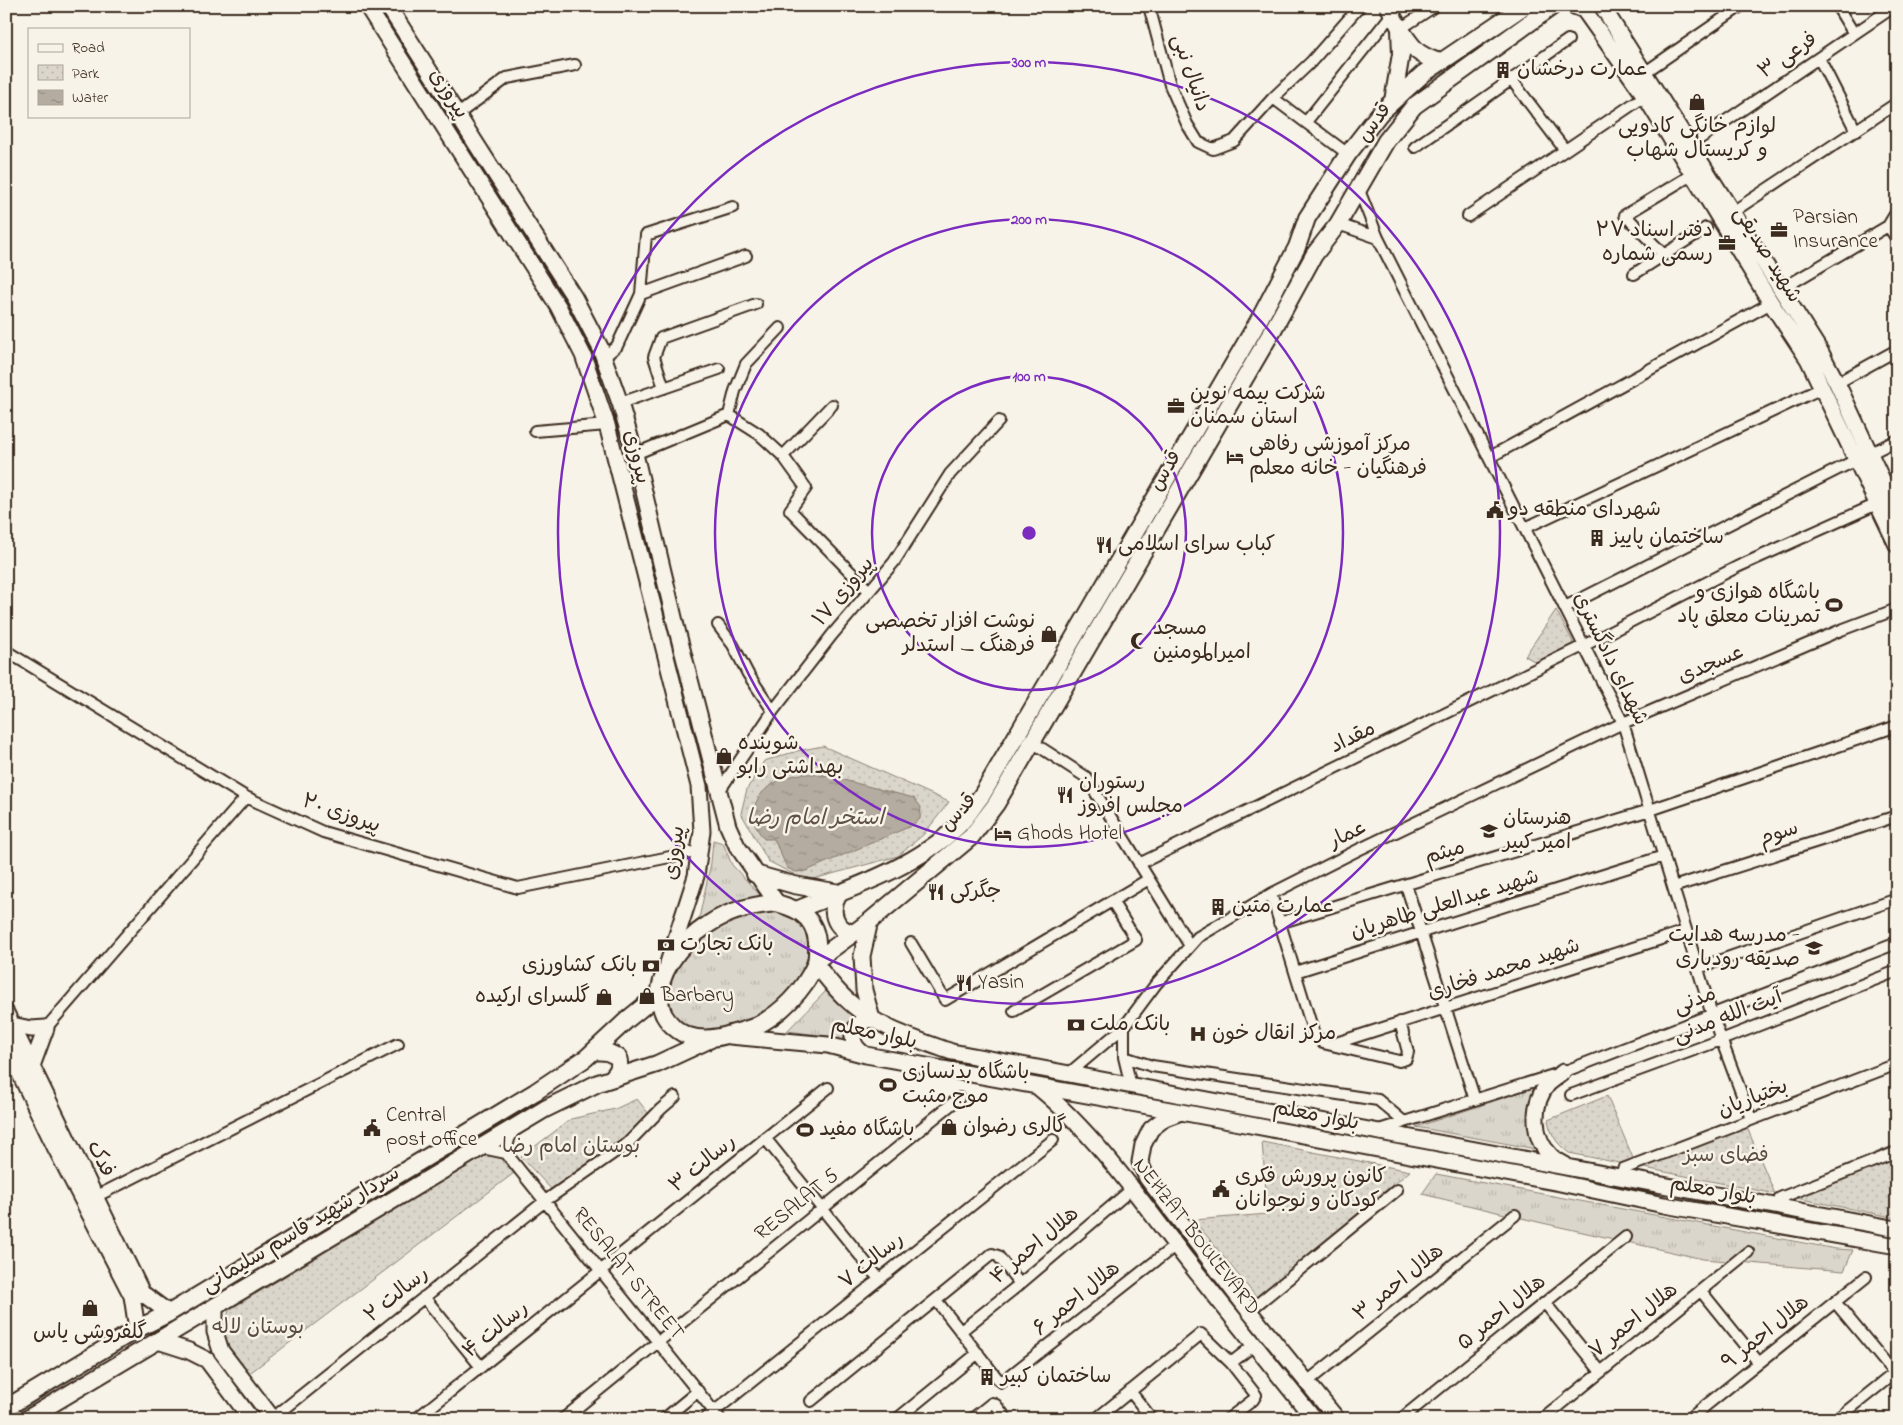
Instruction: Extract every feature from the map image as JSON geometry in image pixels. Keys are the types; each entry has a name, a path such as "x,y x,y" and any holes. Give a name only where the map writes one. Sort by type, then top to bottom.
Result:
{"main road":[{"name":"پیروزی","path":"367,6 558,306 583,355 607,425 699,786 702,831 696,876 667,968"},
{"name":"پیروزی","path":"388,6 574,297 604,358 635,454 676,626 728,826 737,846 777,903"},
{"name":"قدس","path":"796,910 840,893 919,857 959,825 982,795 1259,320 1297,247 1307,218 1348,154 1375,119 1423,74 1524,6"},
{"name":"قدس","path":"816,962 854,934 971,837 996,804 1269,336 1314,255 1336,227 1392,132 1414,106 1553,6"},
{"name":"شهید صدیقی","path":"1574,6 1584,10 1611,34 1644,73 1820,352 1837,383 1877,504 1897,545"},
{"name":"شهید صدیقی","path":"1602,6 1611,34 1645,96 1771,303 1808,358 1822,388 1897,512"},
{"path":"1390,10 1414,50 1423,57 1439,62"},
{"path":"1393,101 1401,54 1400,29"},
{"path":"1375,119 1384,119 1389,122 1392,132"},
{"path":"480,184 496,175"},
{"path":"1307,218 1308,228 1317,237 1323,236 1336,227"},
{"path":"755,874 794,885 840,893 834,902 835,918 840,927 854,934"},
{"path":"777,903 802,913 811,922 816,935 816,962 798,992 785,1006 755,1026 718,1037 688,1036 677,1030 667,1020 661,1007 659,994 667,968 680,950 694,935 723,916 741,908 777,903"},
{"path":"866,1055 859,1051 853,1038 854,1030 858,1024 872,1019 864,990 862,956 870,921"},
{"name":"بلوار معلم","path":"816,962 846,1000 872,1019 904,1036 952,1052 1897,1229"},
{"path":"6,1408 137,1329 169,1313 535,1092 586,1058 628,1019 659,994"},
{"path":"9,1019 31,1029 46,1028 32,1066"},
{"name":"فدک","path":"9,1019 95,1198 137,1295 137,1329"},
{"name":"بلوار معلم","path":"718,1037 758,1037 828,1045 866,1055 1560,1183 1664,1205 1897,1246"},
{"name":"سردار شهید قاسم سلیمانی","path":"27,1419 43,1414 158,1340 545,1109 598,1083 658,1064 718,1037"},
{"path":"594,1051 607,1052 618,1057 620,1064 618,1071 612,1078"},
{"name":"فدک","path":"7,1052 54,1145 137,1295 169,1313"},
{"path":"1564,1072 1548,1084 1538,1101 1535,1121 1540,1140 1552,1156 1568,1167"},
{"name":"NEHZAT BOULEVARD","path":"1038,1087 1059,1105 1133,1188 1254,1345 1314,1419"},
{"name":"NEHZAT BOULEVARD","path":"1181,1112 1165,1118 1152,1129 1143,1145 1140,1162 1147,1178 1249,1311 1337,1419"},
{"path":"1116,1169 1119,1164 1129,1159 1140,1162"},
{"path":"216,1306 215,1332 221,1351 273,1418"},
{"path":"158,1340 189,1351 207,1360 247,1417"},
{"path":"207,1360 212,1352 221,1351"}],"street":[{"name":"دانیال نبی","path":"1149,6 1170,86 1187,124 1198,142 1213,149 1234,142 1273,98 1311,62 1360,6"},
{"path":"1400,29 1436,6"},
{"path":"1644,73 1741,6"},
{"path":"1837,6 1854,34"},
{"name":"فرعی ۳","path":"1702,137 1895,6"},
{"path":"1306,122 1390,10"},
{"path":"1415,147 1568,40"},
{"path":"1819,58 1856,130"},
{"path":"457,115 507,78 575,66"},
{"path":"1511,79 1565,150"},
{"path":"1468,216 1645,96"},
{"path":"1273,98 1348,154"},
{"path":"1732,213 1897,103"},
{"path":"1664,255 1626,215 1692,174"},
{"name":"شهدای دادگستری","path":"1359,190 1378,238 1624,723 1712,1015 1751,1120"},
{"path":"604,358 617,346 640,294 646,235 733,207"},
{"path":"1780,290 1888,226 1897,211"},
{"path":"1888,226 1897,239"},
{"path":"1336,227 1378,238"},
{"path":"1634,274 1706,228"},
{"path":"640,294 746,256"},
{"path":"1490,458 1771,303"},
{"path":"664,388 654,357 661,338 756,304"},
{"path":"729,415 735,391 746,364 780,328"},
{"path":"1837,383 1897,350"},
{"path":"620,404 719,369"},
{"path":"1525,528 1822,388"},
{"path":"783,456 832,405"},
{"path":"635,454 729,415"},
{"path":"729,415 759,434 783,456 806,488 790,510 869,590"},
{"name":"پیروزی ۱۷","path":"720,790 773,711 869,590 894,562 950,474 999,421"},
{"path":"535,431 607,425"},
{"path":"1565,607 1897,440"},
{"name":"مقداد","path":"1139,864 1585,645 1737,567 1877,504"},
{"name":"عسجدی","path":"1624,723 1841,630 1897,609"},
{"path":"718,625 733,645 748,674 773,711"},
{"name":"پیروزی ۲۰","path":"6,650 246,797 323,832 518,888 699,851"},
{"name":"عمار","path":"1067,1075 1124,1027 1156,984 1198,937 1271,894 1358,850 1624,723"},
{"name":"میثم","path":"1280,923 1650,810 1897,726"},
{"path":"1032,742 1086,777 1190,946"},
{"path":"46,1028 246,797"},
{"name":"سوم","path":"1673,887 1897,816"},
{"name":"شهید عبدالعلی طاهریان","path":"1295,972 1664,856"},
{"path":"912,944 945,1000 1149,880"},
{"path":"1406,885 1475,1100"},
{"path":"1271,894 1314,1034 1323,1043 1399,1061 1406,1059 1408,1052 1400,1022"},
{"path":"1698,968 1897,899"},
{"path":"1014,1011 1136,940 1112,901"},
{"name":"شهید محمد فخاری","path":"1333,1044 1686,931"},
{"name":"مدنی","path":"1375,1131 1564,1072 1897,943"},
{"name":"آیت الله مدنی","path":"1571,1095 1721,1040 1897,971"},
{"path":"1124,1027 1124,1057 1131,1086"},
{"path":"95,1198 398,1044"},
{"path":"1124,1057 1152,1066 1378,1100 1404,1122"},
{"name":"بختیاریان","path":"1623,1169 1897,1064"},
{"name":"رسالت ۳","path":"600,1270 828,1088"},
{"name":"رسالت ۲","path":"273,1418 545,1201 628,1143 661,1109 675,1098"},
{"name":"RESALAT 5","path":"563,1419 960,1098"},
{"path":"480,1148 506,1153 509,1139 516,1126"},
{"path":"765,1138 879,1279"},
{"name":"رسالت ۷","path":"704,1419 717,1415 879,1279 1053,1140"},
{"path":"1780,1198 1897,1152"},
{"name":"RESALAT STREET","path":"506,1153 717,1415"},
{"name":"هلال احمر ۴","path":"961,1332 1133,1188"},
{"path":"1249,1311 1398,1190"},
{"name":"هلال احمر ۳","path":"1307,1382 1515,1215"},
{"name":"هلال احمر ۵","path":"1401,1419 1626,1237"},
{"name":"هلال احمر ۶","path":"978,1354 1002,1382 1176,1245"},
{"name":"هلال احمر ۷","path":"1543,1419 1748,1252"},
{"path":"811,1401 992,1254 998,1256 1020,1284"},
{"name":"رسالت ۴","path":"416,1419 600,1270"},
{"name":"هلال احمر ۹","path":"1689,1419 1866,1277"},
{"path":"1701,1291 1759,1363"},
{"path":"424,1298 481,1366"},
{"path":"897,1419 978,1354 936,1300"},
{"path":"1545,1302 1601,1372"},
{"path":"1835,1302 1895,1372 1837,1419"},
{"path":"1096,1419 1201,1334 1231,1363 1256,1395 1228,1419"},
{"path":"1231,1363 1254,1345"},
{"path":"664,1419 698,1391"},
{"path":"1130,1391 1152,1419"},
{"path":"972,1419 992,1403 1008,1419"}],"green space":[{"path":"1556,610 1574,644 1536,662 1525,656"},
{"path":"823,746 949,802 924,834 898,856 806,881 768,861 741,813 747,789 764,761 797,751"},
{"path":"713,840 723,843 732,865 760,895 698,923 711,863"},
{"path":"771,910 788,913 801,921 808,933 808,956 800,978 783,1001 746,1023 703,1032 685,1027 674,1017 667,1003 669,982 684,955 705,934 736,918"},
{"path":"827,990 854,1018 843,1038 787,1031"},
{"path":"1533,1088 1530,1130 1536,1149 1416,1127"},
{"name":"فضای سبز","path":"1607,1096 1635,1163 1743,1118 1775,1194 1569,1153 1555,1138 1548,1120"},
{"name":"بوستان امام رضا","path":"637,1099 652,1118 551,1189 521,1157 571,1119 615,1109"},
{"path":"1262,1142 1410,1171 1257,1298 1194,1220 1268,1214"},
{"path":"1897,1144 1897,1218 1775,1194"},
{"name":"بوستان لاله","path":"485,1156 499,1157 514,1173 247,1375 226,1346 225,1331 229,1310"},
{"path":"1436,1174 1836,1249 1853,1250 1844,1271 1703,1259 1422,1194"}],"water":[{"name":"استخر امام رضا","path":"799,774 820,774 914,798 921,807 920,819 911,826 806,871 796,872 787,868 774,839 764,839 757,828 754,808 757,800 771,785"}],"place":[{"name":"عمارت درخشان","path":"1503,70"},
{"name":"لوازم خانگی کادویی و کریستال شهاب","path":"1697,102"},
{"name":"Parsian Insurance","path":"1779,230"},
{"name":"۲۷ دفتر اسناد رسمی شماره","path":"1727,243"},
{"name":"شرکت بیمه نوین استان سمنان","path":"1176,406"},
{"name":"مرکز آموزشی رفاهی فرهنگیان - خانه معلم","path":"1235,457"},
{"name":"شهردای منطقه دو","path":"1495,510"},
{"name":"ساختمان پاییز","path":"1597,538"},
{"name":"کباب سرای اسلامی","path":"1104,545"},
{"name":"باشگاه هوازی و تمرینات معلق پاد","path":"1834,605"},
{"name":"نوشت افزار تخصصی فرهنگ _ استدلر","path":"1049,634"},
{"name":"مسجد امیرالمومنین","path":"1139,641"},
{"name":"شوینده بهداشتی رابو","path":"724,756"},
{"name":"رستوران مجلس افروز","path":"1065,795"},
{"name":"هنرستان امیر کبیر","path":"1489,831"},
{"name":"Ghods Hotel","path":"1003,834"},
{"name":"جگرکی","path":"936,892"},
{"name":"عمارت متین","path":"1218,907"},
{"name":"بانک تجارت","path":"666,945"},
{"name":"مدرسه هدایت - صدیقه رودباری","path":"1814,948"},
{"name":"بانک کشاورزی","path":"651,966"},
{"name":"Yasin","path":"964,983"},
{"name":"Barbary","path":"647,996"},
{"name":"گلسرای ارکیده","path":"604,997"},
{"name":"بانک ملت","path":"1076,1025"},
{"name":"مرکز انقال خون","path":"1198,1034"},
{"name":"باشگاه بدنسازی موج مثبت","path":"888,1085"},
{"name":"گالری رضوان","path":"949,1127"},
{"name":"Central post office","path":"372,1128"},
{"name":"باشگاه مفید","path":"805,1130"},
{"name":"کانون پرورش فکری کودکان و نوجوانان","path":"1221,1189"},
{"name":"گلفروشی یاس","path":"90,1308"},
{"name":"ساختمان کبیر","path":"987,1377"}]}
